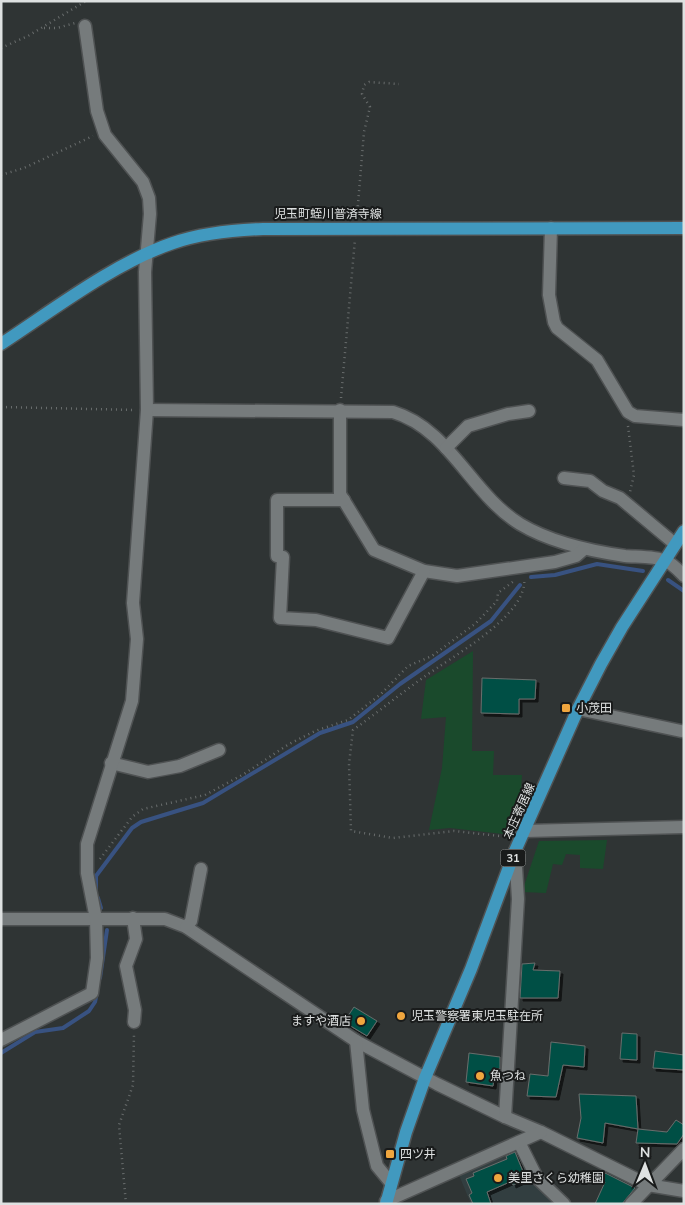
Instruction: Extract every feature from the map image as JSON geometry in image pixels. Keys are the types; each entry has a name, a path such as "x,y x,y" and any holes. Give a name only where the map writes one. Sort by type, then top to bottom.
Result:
{"main road":[{"name":"児玉町蛭川普済寺線","path":"1,344 145,254 174,242 233,230 684,228"},
{"name":"本庄寄居線","path":"386,1202 406,1132 425,1078 471,969 515,851 578,710 622,627 684,531"}],"street":[{"path":"1,1040 92,993 97,958 96,919 87,873 87,844 132,701 137,639 133,603 147,410 145,254 150,214 149,198 143,182 103,131 98,111 85,26"},
{"path":"551,228 549,288 554,322 557,328 597,360 628,412 635,416 684,420"},
{"path":"147,410 384,410 410,417 437,437 500,509 520,524 584,549 666,561 684,576"},
{"path":"340,410 340,494 374,550 424,570 457,576 562,560 576,556 584,549"},
{"path":"446,448 468,426 508,414 529,411"},
{"path":"564,478 594,482 603,491 626,502 675,544"},
{"path":"344,500 277,500 277,556 283,557 280,618 316,620 388,638 424,570"},
{"path":"578,710 681,731"},
{"path":"111,763 148,772 180,766 219,750"},
{"path":"523,835 684,826"},
{"path":"506,1117 518,899 515,851"},
{"path":"186,927 191,921 201,869"},
{"path":"133,918 136,939 126,966 135,1010 134,1022"},
{"path":"1,919 133,918 165,920 186,927 356,1041 425,1078 648,1185 684,1191"},
{"path":"356,1041 363,1110 377,1166 391,1183"},
{"path":"386,1202 541,1132"},
{"path":"519,1142 537,1178 564,1204"},
{"path":"631,1204 684,1148"}],"path":[{"path":"1,48 42,28 86,1"},
{"path":"42,28 57,28 78,22 85,26"},
{"path":"340,410 364,132 370,107 362,94 364,85 369,82 399,84"},
{"path":"1,175 47,158 103,131"},
{"path":"1,407 147,410"},
{"path":"626,502 634,475 628,428 628,412"},
{"path":"523,566 524,591 517,602 495,626 353,730 349,764 351,831 393,838 454,831 523,835"},
{"path":"87,873 132,817 142,809 205,795 244,774 290,744 315,731 348,720 362,710 408,666 432,656 475,624 497,601 498,593 514,581 523,566"},
{"path":"126,1204 119,1125 133,1085 134,1022"}],"shaded area":[{"path":"515,1152 534,1182 558,1204 471,1204 459,1175"}],"green space":[{"path":"473,651 472,751 494,751 493,775 522,775 519,819 512,835 450,828 429,830 442,768 446,717 421,719 426,680"},
{"path":"607,840 603,869 580,868 580,855 566,854 562,865 553,864 546,893 522,892 539,841"}],"building":[{"path":"482,678 536,680 535,699 519,699 519,714 481,713"},
{"path":"535,963 533,970 560,971 558,998 520,998 522,964"},
{"name":"ますや酒店","path":"354,1007 377,1021 367,1036 344,1022"},
{"path":"622,1033 637,1034 637,1060 620,1059"},
{"path":"551,1042 585,1046 584,1067 563,1065 556,1097 527,1096 530,1074 548,1076"},
{"path":"655,1051 684,1055 684,1070 653,1068"},
{"name":"魚つね","path":"469,1053 500,1057 500,1069 495,1069 493,1086 466,1082"},
{"path":"579,1094 636,1096 638,1129 605,1123 603,1143 577,1138 581,1118"},
{"path":"676,1120 684,1125 684,1134 677,1144 636,1143 638,1129 667,1132"},
{"name":"美里さくら幼稚園","path":"515,1152 526,1179 513,1185 512,1181 487,1192 491,1204 473,1204 469,1195 472,1193 466,1179 474,1176 473,1173 507,1159 506,1156"},
{"path":"605,1173 635,1188 622,1204 595,1204 605,1182 601,1180"}],"waterway":[{"path":"531,577 555,575 597,564 643,571"},
{"path":"668,580 684,591"},
{"path":"96,889 96,876 132,828 141,822 203,803 320,733 353,722 400,684 491,621 520,585"},
{"path":"98,898 101,908"},
{"path":"100,978 107,930"},
{"path":"1,1053 35,1032 63,1028 89,1011 95,1002 97,992"}],"place":[{"name":"小茂田","path":"566,708"},
{"name":"児玉警察署東児玉駐在所","path":"401,1016"},
{"name":"ますや酒店","path":"361,1021"},
{"name":"魚つね","path":"480,1076"},
{"name":"四ツ井","path":"390,1154"},
{"name":"美里さくら幼稚園","path":"498,1178"}]}
